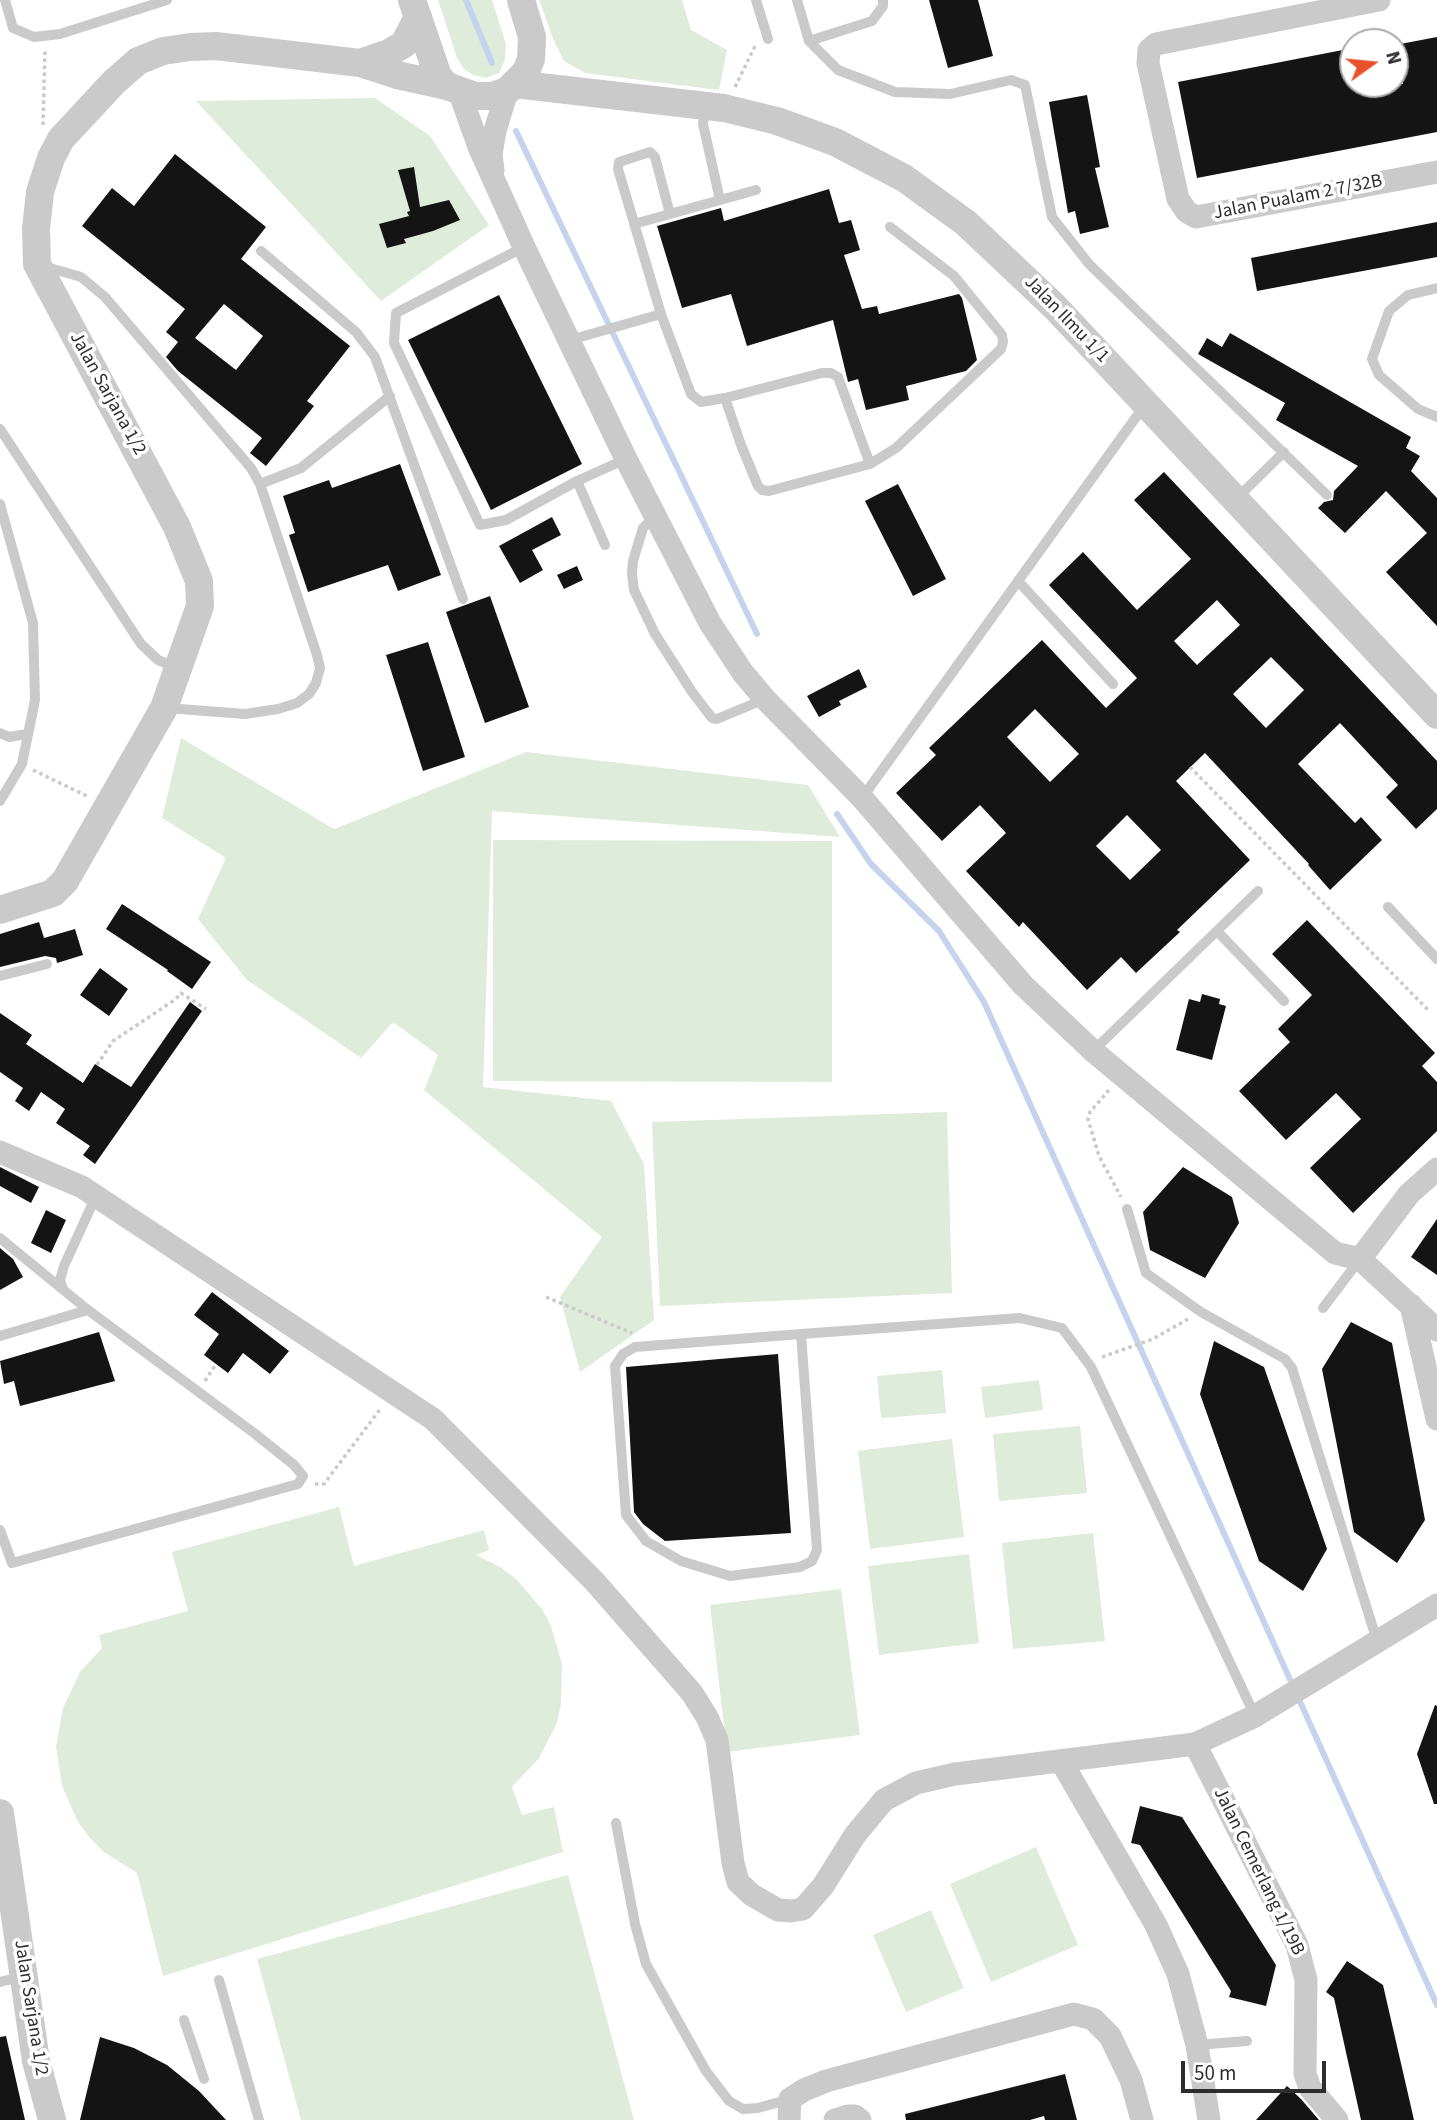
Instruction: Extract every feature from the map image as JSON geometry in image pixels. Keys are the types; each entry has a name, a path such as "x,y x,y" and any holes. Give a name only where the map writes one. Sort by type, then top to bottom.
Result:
{"street":[{"path":"494,177 491,155 495,131 511,88 526,72 531,59 532,37 521,0"},
{"name":"Jalan Pualam 2 7/32B","path":"1379,0 1156,44 1149,50 1148,62 1178,199 1187,212 1196,217 1437,172"},
{"path":"360,63 389,53 404,44 415,8"},
{"path":"415,8 438,76 453,89 524,247 626,459 726,649 765,699 862,798 1023,985 1093,1051 1335,1253 1360,1259 1437,1330"},
{"name":"Jalan Ilmu 1/1","path":"532,37 543,55 557,70 593,93"},
{"name":"Jalan Sarjana 1/2","path":"0,910 53,893 65,881 164,708 200,606 199,581 177,527 37,264 36,229 40,192 51,158 61,139 114,82 138,61 163,51 216,46 360,63 453,89"},
{"name":"Jalan Ilmu 1/1","path":"453,89 475,96 492,96 511,88 593,93 715,106 777,121 835,142 904,178 966,223 1010,262 1146,403 1437,715"},
{"path":"0,1152 82,1187 433,1419 595,1582 692,1693 707,1717 717,1741 733,1863 738,1882 752,1895 778,1910 803,1909 823,1886 855,1835 884,1800 916,1783 955,1774 1195,1744 1262,1712 1437,1605"},
{"path":"1360,1259 1409,1194 1437,1169"},
{"path":"1411,1305 1437,1419"},
{"name":"Jalan Cemerlang 1/19B","path":"1195,1744 1297,1945 1306,1980 1305,2074 1310,2088 1337,2120"},
{"path":"1061,1761 1156,1925 1178,1974 1197,2045 1209,2120"},
{"name":"Jalan Sarjana 1/2","path":"0,1813 12,1979 52,2120"},
{"path":"790,2110 804,2090 826,2081 1073,2014 1093,2019 1110,2036 1131,2080 1142,2120"},
{"path":"835,2120 848,2116 855,2116 860,2120"}],"lane":[{"path":"5,0 13,28 34,37 60,34 167,0"},
{"path":"756,0 763,39"},
{"path":"797,0 809,41 838,70 895,92 950,94 1011,80 1025,85 1052,218 1089,264 1327,495"},
{"path":"809,41 872,21 883,6 883,0"},
{"path":"715,106 703,124 720,200"},
{"path":"670,214 655,158 650,152 619,162 618,169 661,314 691,394 701,402 831,373 838,377 870,464"},
{"path":"634,224 756,190"},
{"path":"725,398 758,486 769,491 870,464 896,448 1001,349 1002,335 954,276 890,227"},
{"path":"524,247 396,313 394,343 480,525 506,520 577,481 626,459"},
{"path":"261,251 356,332 375,358 463,600"},
{"path":"37,264 81,277 105,297 251,468 260,484 317,655 320,668 316,683 309,694 297,704 245,714 164,708"},
{"path":"1437,288 1408,295 1389,311 1372,359 1379,375 1418,409 1437,417"},
{"path":"570,340 661,314"},
{"path":"260,484 302,468 390,396"},
{"path":"862,798 1146,403"},
{"path":"0,429 141,644 158,660 178,668"},
{"path":"1235,500 1284,452"},
{"path":"577,481 605,545"},
{"path":"0,504 33,624 36,700 22,764 0,801"},
{"path":"656,514 643,527 632,574 634,590 655,634 712,718 718,719 765,699"},
{"path":"1018,581 1113,684"},
{"path":"0,733 9,737 28,734"},
{"path":"1093,1051 1258,891"},
{"path":"1388,907 1437,959"},
{"path":"1216,931 1284,1001"},
{"path":"0,976 47,964"},
{"path":"63,1289 60,1280 64,1266 96,1196"},
{"path":"1127,1209 1146,1273 1201,1311 1285,1360 1292,1368 1377,1641"},
{"path":"0,1238 88,1310 294,1465 303,1476 299,1484 12,1563 0,1530"},
{"path":"1323,1308 1360,1259"},
{"path":"0,1336 88,1310"},
{"path":"801,1334 817,1550 812,1561 800,1567 730,1576 681,1562 646,1541 626,1515 615,1366 623,1354 635,1347 801,1334 1020,1318 1062,1328 1091,1367 1262,1712"},
{"path":"616,1823 635,1924 646,1965 706,2071 729,2101 743,2109 790,2110"},
{"path":"219,1980 259,2120"},
{"path":"184,2020 204,2079"},
{"path":"1197,2045 1247,2041"}],"path":[{"path":"43,129 46,36"},
{"path":"715,106 763,39"},
{"path":"22,764 107,806"},
{"path":"1190,767 1430,1012"},
{"path":"97,1065 113,1041 176,999 181,992 206,1009"},
{"path":"1121,1074 1090,1112 1088,1119 1100,1156 1127,1209"},
{"path":"546,1297 660,1345"},
{"path":"1110,1354 1153,1339 1201,1311"},
{"path":"299,1484 324,1484 378,1415 390,1391"}],"green space":[{"path":"438,0 492,0 506,44 505,60 499,73 486,78 473,75 464,69 457,58"},
{"path":"539,0 682,0 691,30 727,50 719,90 585,73 564,61"},
{"path":"375,98 430,136 489,225 381,301 196,101"},
{"path":"181,738 334,829 526,752 808,785 840,837 492,811 483,1087 611,1101 644,1164 654,1320 580,1372 560,1297 602,1237 424,1090 438,1055 393,1022 361,1058 247,980 198,919 226,858 162,818"},
{"path":"493,840 832,841 832,1082 493,1081"},
{"path":"947,1112 952,1293 660,1306 652,1122"},
{"path":"942,1370 946,1413 881,1418 877,1376"},
{"path":"1039,1380 1043,1410 985,1418 981,1387"},
{"path":"1080,1426 1087,1493 999,1501 993,1434"},
{"path":"952,1439 964,1537 870,1549 858,1451"},
{"path":"339,1507 354,1566 484,1530 489,1550 476,1555 516,1579 542,1609 551,1626 562,1664 561,1704 557,1723 539,1758 512,1787 522,1815 554,1807 563,1852 163,1976 137,1873 104,1852 90,1838 78,1822 62,1786 56,1747 63,1708 80,1672 102,1648 99,1635 188,1611 172,1552"},
{"path":"1093,1533 1105,1641 1013,1649 1002,1543"},
{"path":"969,1554 979,1643 879,1655 868,1566"},
{"path":"841,1589 860,1735 727,1752 710,1605"},
{"path":"1036,1847 1078,1945 991,1982 950,1884"},
{"path":"568,1875 634,2120 301,2120 257,1959"},
{"path":"931,1910 964,1988 906,2012 873,1935"}],"building":[{"path":"929,0 978,0 993,56 948,68"},
{"path":"1437,37 1437,132 1197,178 1178,82 1339,51 1339,98 1409,98 1409,42"},
{"path":"1087,95 1100,167 1095,168 1109,227 1080,234 1075,211 1068,213 1049,102"},
{"path":"175,154 266,227 241,259 350,346 307,401 314,406 266,466 250,453 262,438 178,371 166,357 178,342 166,332 185,309 82,226 112,188 134,206","holes":["224,304 263,336 236,370 195,338"]},
{"path":"414,167 420,207 449,200 460,220 404,239 406,243 387,248 379,224 409,216 407,212 410,211 398,170"},
{"path":"829,189 839,223 851,220 860,250 844,255 862,309 877,306 879,314 959,294 977,360 966,371 906,386 909,400 866,410 858,379 848,382 833,320 747,346 731,294 682,308 657,226 721,208 724,221"},
{"path":"1437,222 1437,257 1257,291 1251,258"},
{"path":"499,295 582,464 491,510 408,340"},
{"path":"1230,333 1411,437 1406,448 1420,456 1411,471 1437,498 1437,626 1386,572 1427,533 1386,491 1345,533 1318,508 1324,502 1333,500 1334,491 1358,466 1276,420 1285,403 1198,354 1207,338 1222,347"},
{"path":"400,464 441,575 398,591 388,565 308,592 289,535 295,533 283,496 329,480 332,488"},
{"path":"1164,472 1437,761 1437,809 1416,829 1386,797 1398,785 1340,723 1298,764 1355,823 1361,817 1382,840 1330,890 1205,753 1176,781 1250,860 1136,973 1121,957 1087,990 1023,922 1019,927 966,871 1006,833 980,805 942,841 896,793 936,755 929,748 1042,640 1106,708 1137,678 1049,585 1083,552 1137,610 1191,559 1134,500","holes":["1217,600 1240,625 1197,665 1174,641","1271,657 1304,690 1266,728 1233,694","1035,709 1079,754 1050,782 1007,737","1127,815 1161,850 1130,880 1096,846"]},
{"path":"898,484 946,579 913,596 865,501"},
{"path":"552,517 561,535 532,550 543,570 520,583 499,546"},
{"path":"577,566 583,580 564,589 557,575"},
{"path":"490,596 529,707 485,723 446,612"},
{"path":"428,642 465,757 423,771 386,655"},
{"path":"859,669 867,687 839,701 841,705 819,717 807,696"},
{"path":"122,904 211,962 192,989 106,929"},
{"path":"1307,920 1435,1053 1422,1066 1437,1082 1437,1131 1353,1213 1310,1168 1361,1119 1336,1093 1286,1140 1239,1091 1290,1042 1278,1029 1312,995 1272,954"},
{"path":"39,922 44,938 75,929 83,955 57,963 56,958 45,956 0,967 0,934"},
{"path":"100,968 128,989 109,1016 80,995"},
{"path":"1202,994 1220,999 1219,1004 1226,1006 1212,1060 1176,1050 1189,999 1200,1002"},
{"path":"190,1002 202,1011 95,1164 83,1155 90,1146 56,1123 65,1109 41,1092 29,1111 15,1101 23,1088 0,1072 0,1013 32,1035 26,1044 83,1083 95,1064 131,1087"},
{"path":"0,1167 39,1187 31,1203 0,1186"},
{"path":"1183,1167 1232,1197 1239,1223 1205,1278 1150,1250 1143,1212"},
{"path":"46,1210 66,1220 51,1253 31,1243"},
{"path":"1437,1219 1437,1275 1411,1257"},
{"path":"0,1248 13,1259 23,1277 0,1290"},
{"path":"212,1292 289,1351 270,1374 243,1353 228,1373 204,1355 219,1334 194,1315"},
{"path":"1351,1322 1392,1343 1425,1520 1397,1563 1354,1532 1322,1369"},
{"path":"99,1332 115,1381 20,1406 14,1381 4,1384 0,1361"},
{"path":"1214,1341 1264,1367 1327,1549 1303,1591 1259,1561 1200,1394"},
{"path":"778,1354 791,1533 665,1541 643,1524 634,1512 626,1367"},
{"path":"1435,1705 1437,1804 1434,1804 1417,1754"},
{"path":"1140,1806 1182,1817 1276,1965 1266,2006 1229,1997 1231,1991 1140,1845 1131,1843"},
{"path":"1347,1961 1383,1985 1414,2120 1361,2120 1334,1998 1326,1992"},
{"path":"6,2036 25,2120 0,2120 0,2037"},
{"path":"100,2037 134,2048 167,2065 199,2091 226,2120 80,2120"},
{"path":"1065,2074 1077,2120 1045,2120 1044,2116 1030,2120 906,2120 905,2114"},
{"path":"1287,2086 1301,2099 1319,2120 1256,2120"}],"waterway":[{"path":"466,0 492,63"},
{"path":"516,131 757,634"},
{"path":"837,814 871,864 939,931 984,1002 1437,2005"}]}
